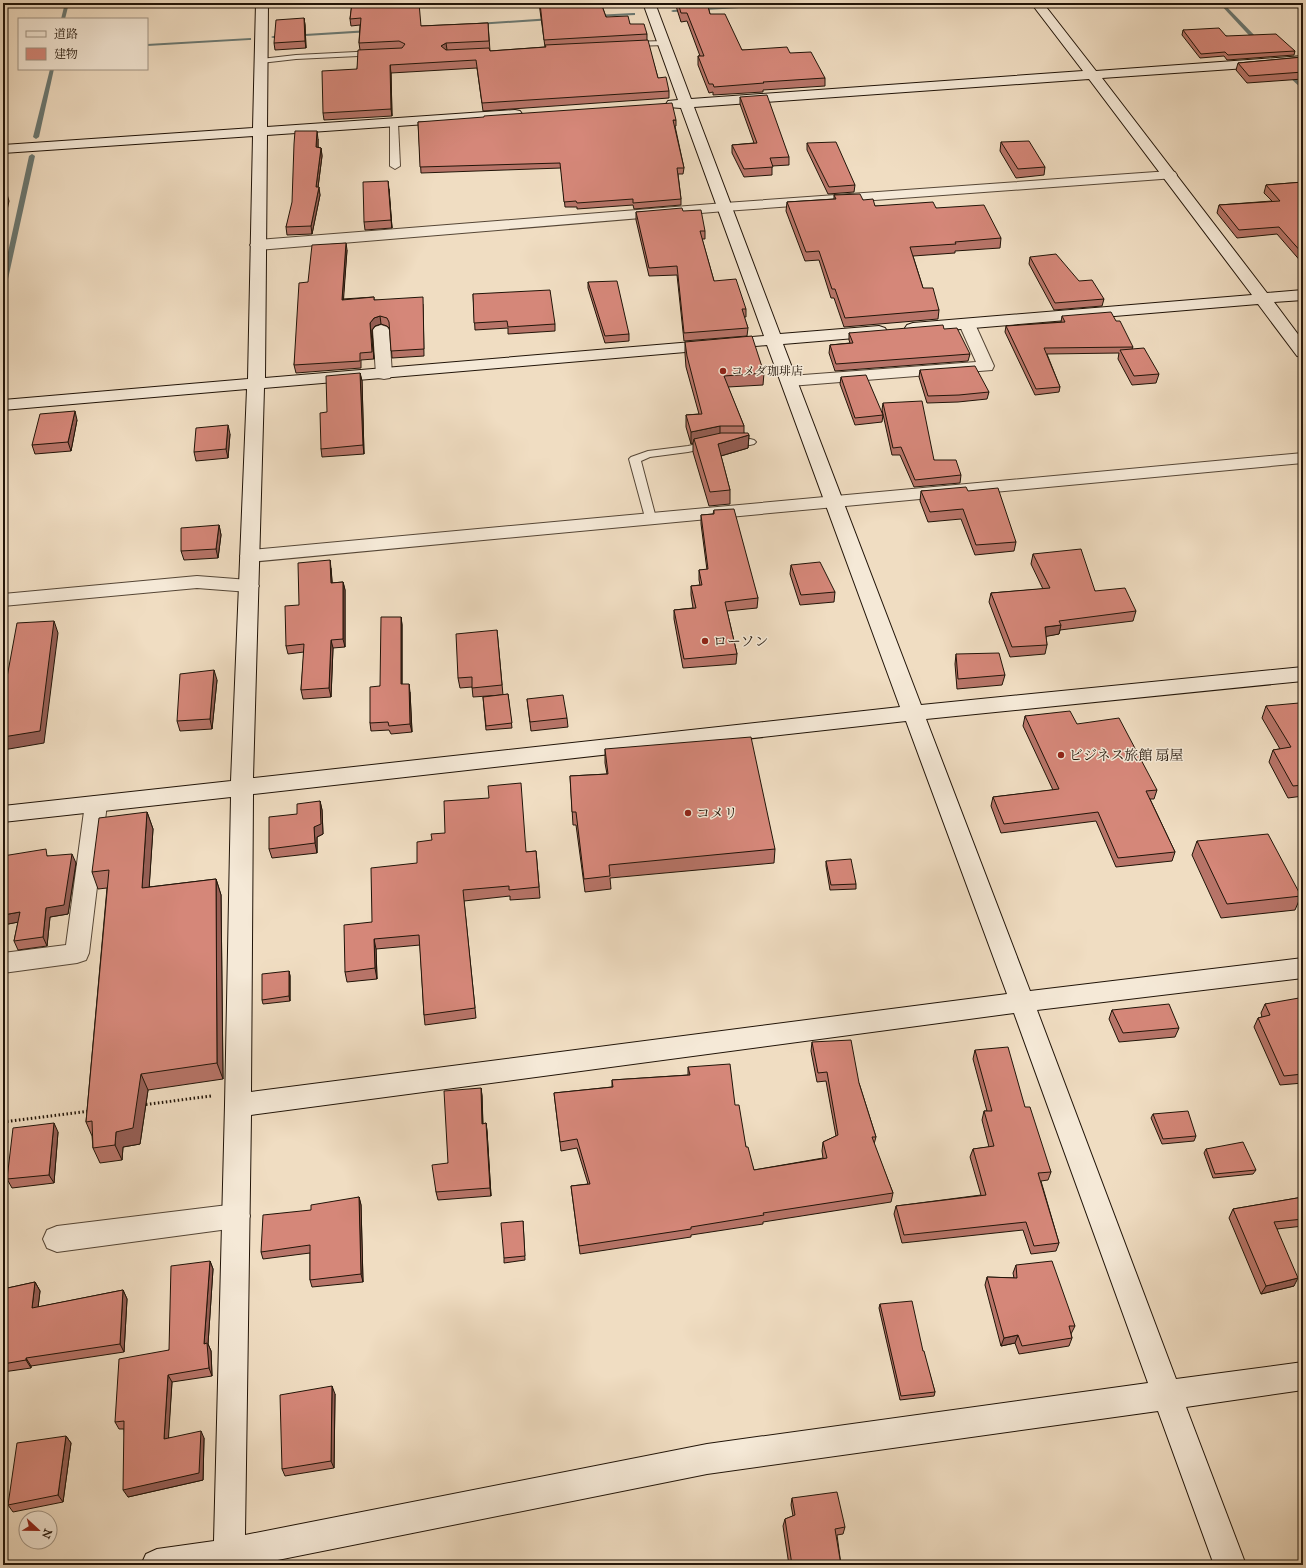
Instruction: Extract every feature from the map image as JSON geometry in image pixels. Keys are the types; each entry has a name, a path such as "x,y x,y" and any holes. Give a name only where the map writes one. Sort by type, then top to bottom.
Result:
{"street":[{"path":"229,1559 238,1099 242,787 256,384 262,3"},
{"path":"649,3 790,380 834,503 1022,1002 1230,1565"},
{"path":"1037,3 1170,175 1303,352"},
{"path":"663,104 1303,60"},
{"path":"3,150 528,114"},
{"path":"258,246 725,207 1170,175"},
{"path":"3,405 384,374 1303,295"},
{"path":"790,380 986,366 967,324"},
{"path":"381,330 384,374"},
{"path":"250,556 650,518 834,503 1303,458"},
{"path":"3,600 197,582 250,586"},
{"path":"3,814 913,713 1303,674"},
{"path":"3,963 77,953 96,804"},
{"path":"238,1099 1303,968"},
{"path":"57,1239 236,1216"},
{"path":"157,1565 229,1559 707,1459 1303,1376"}],"lane":[{"path":"625,45 664,42"},
{"path":"261,61 296,57 384,52"},
{"path":"394,123 395,166"},
{"path":"650,518 635,459 648,454 688,449 720,442 750,442"}],"path":[{"path":"136,1105 238,1099"},
{"path":"3,1122 97,1110"}],"building":[{"path":"352,3 419,3 421,26 488,23 489,41 446,43 441,46 446,50 489,48 490,51 546,47 545,45 648,40 658,78 666,77 669,91 482,103 476,60 390,65 391,109 323,113 322,71 357,69 358,50 402,48 405,44 399,41 359,43 361,18 350,19"},
{"path":"540,3 601,3 606,17 628,16 630,24 644,24 647,34 544,40"},
{"path":"678,3 707,3 710,14 725,14 742,50 787,47 790,53 811,52 825,78 714,87 713,84 709,84 698,56 704,56 687,13 681,13"},
{"path":"304,18 305,41 274,43 276,20"},
{"path":"1219,28 1226,36 1276,34 1295,51 1228,55 1225,52 1201,54 1183,30"},
{"path":"1303,57 1303,72 1249,76 1238,63"},
{"path":"767,95 789,157 770,158 773,167 744,169 732,145 757,143 740,97"},
{"path":"672,103 676,120 673,120 684,168 677,168 681,199 633,203 633,199 577,203 576,201 564,202 560,163 420,167 418,122"},
{"path":"295,131 317,131 316,147 321,148 316,187 319,187 311,226 286,227 292,202"},
{"path":"1029,141 1045,167 1018,169 1001,142"},
{"path":"836,142 855,185 829,187 807,143"},
{"path":"388,181 391,220 364,222 363,182"},
{"path":"1303,182 1303,254 1279,227 1239,230 1219,205 1280,201 1266,185"},
{"path":"3,191 6,191 3,205"},
{"path":"860,194 863,200 873,199 875,206 933,202 936,208 984,205 1001,238 955,242 956,244 910,247 923,288 933,288 939,310 845,318 835,289 832,289 819,251 806,252 787,202 836,199 834,195"},
{"path":"682,208 683,211 701,210 705,231 700,231 714,281 736,279 746,309 742,309 748,328 684,333 677,266 649,268 636,212"},
{"path":"346,243 342,300 374,297 374,300 423,297 424,349 391,351 389,322 387,318 380,316 374,318 370,323 372,352 360,353 360,361 294,365 299,283 308,282 312,245"},
{"path":"1056,254 1079,281 1092,280 1104,299 1055,303 1030,257"},
{"path":"617,281 629,334 605,336 588,282"},
{"path":"550,290 555,324 508,327 507,321 474,323 473,294"},
{"path":"1111,312 1116,321 1120,321 1133,347 1044,348 1060,387 1036,389 1006,326 1065,322 1062,316"},
{"path":"943,325 944,329 957,328 970,354 836,364 830,345 853,343 849,333"},
{"path":"752,336 764,373 724,376 744,426 720,426 691,432 686,415 702,414 687,356 685,342"},
{"path":"1144,348 1159,374 1134,376 1120,350"},
{"path":"975,366 989,392 928,396 920,370"},
{"path":"360,373 363,445 321,449 320,413 327,412 326,376"},
{"path":"866,375 883,415 855,418 841,377"},
{"path":"922,401 934,460 956,460 961,475 915,480 901,447 893,448 883,403"},
{"path":"75,411 68,442 32,445 40,414"},
{"path":"228,425 226,449 194,452 196,428"},
{"path":"721,433 748,433 749,435 718,444 730,490 710,492 694,439"},
{"path":"966,487 968,491 998,488 1016,542 976,545 963,509 930,512 921,491"},
{"path":"734,509 758,598 725,602 737,654 684,659 674,610 696,608 691,586 702,585 699,570 708,569 701,515 714,514 714,510"},
{"path":"219,525 216,549 181,551 181,528"},
{"path":"1081,549 1095,591 1125,588 1136,611 1059,621 1061,625 1045,627 1047,645 1012,647 991,593 1050,588 1033,554"},
{"path":"330,560 331,583 343,582 343,639 331,640 329,688 301,690 304,644 286,646 285,606 299,605 298,563"},
{"path":"820,562 835,592 801,595 791,565"},
{"path":"381,617 401,617 401,684 409,684 410,724 389,726 388,722 370,723 370,687 380,686"},
{"path":"54,621 40,731 3,737 3,699 17,623"},
{"path":"497,630 502,685 472,688 472,677 458,678 456,634"},
{"path":"999,653 1005,675 958,679 956,654"},
{"path":"214,670 210,719 177,721 180,674"},
{"path":"508,694 512,723 486,726 483,697"},
{"path":"563,695 567,718 530,722 527,699"},
{"path":"1299,703 1303,709 1303,785 1293,786 1273,750 1291,747 1266,706"},
{"path":"1070,711 1077,724 1119,718 1157,790 1146,791 1175,852 1118,858 1098,812 1004,824 993,797 1059,789 1025,716"},
{"name":"コメリ","path":"751,737 775,849 609,865 610,876 584,879 576,812 572,812 570,776 608,774 605,749"},
{"path":"521,783 526,852 536,851 539,887 509,890 509,886 463,890 475,1008 424,1015 419,935 374,939 375,968 345,972 344,925 372,922 371,868 417,863 417,842 432,840 431,834 445,833 444,801 489,798 488,786"},
{"path":"320,801 321,824 314,827 315,843 269,849 269,817 297,814 297,804"},
{"path":"147,812 142,888 216,879 217,1063 141,1074 133,1128 116,1132 115,1145 93,1148 92,1121 86,1122 109,870 92,872 99,818"},
{"path":"1268,834 1301,896 1227,904 1197,841"},
{"path":"46,849 47,856 72,854 64,905 46,908 43,937 14,941 20,912 3,915 3,856"},
{"path":"851,859 856,884 831,885 826,861"},
{"path":"289,971 289,996 262,1000 262,974"},
{"path":"1299,998 1303,1006 1303,1074 1284,1076 1258,1018 1270,1015 1265,1004"},
{"path":"1169,1004 1179,1028 1123,1033 1112,1010"},
{"path":"851,1040 859,1083 876,1137 872,1137 893,1193 763,1213 764,1215 691,1227 691,1229 579,1246 571,1186 590,1184 577,1139 560,1142 554,1093 613,1087 612,1080 690,1075 688,1067 730,1064 735,1105 739,1105 746,1147 748,1147 754,1170 827,1158 823,1142 838,1135 827,1072 818,1073 812,1042"},
{"path":"1008,1047 1025,1107 1030,1107 1051,1172 1038,1173 1059,1243 1034,1246 1026,1222 904,1235 896,1206 986,1195 973,1149 994,1146 984,1111 992,1111 975,1050"},
{"path":"481,1088 482,1124 486,1123 490,1188 436,1192 432,1165 448,1163 444,1091"},
{"path":"1188,1111 1196,1136 1163,1139 1153,1114"},
{"path":"54,1123 49,1175 7,1179 13,1128"},
{"path":"1243,1142 1256,1170 1215,1174 1206,1149"},
{"path":"359,1197 361,1274 310,1280 310,1245 261,1252 263,1215 311,1210 311,1205"},
{"path":"1303,1197 1303,1219 1274,1222 1298,1278 1266,1286 1233,1209"},
{"path":"523,1221 525,1256 504,1258 501,1223"},
{"path":"210,1261 204,1344 207,1343 209,1368 168,1375 164,1439 201,1431 199,1473 123,1490 124,1421 115,1422 119,1359 169,1350 171,1266"},
{"path":"1052,1261 1075,1326 1069,1326 1072,1338 1022,1346 1018,1335 1004,1338 987,1277 1017,1278 1016,1265"},
{"path":"35,1282 32,1308 123,1290 120,1344 26,1358 26,1360 3,1364 3,1289"},
{"path":"912,1301 923,1351 935,1392 901,1396 880,1304"},
{"path":"332,1386 331,1461 282,1469 280,1395"},
{"path":"66,1436 58,1495 8,1505 17,1443"},
{"path":"837,1492 845,1527 835,1529 841,1565 792,1565 785,1519 795,1515 792,1498"}],"waterway":[{"path":"63,18 67,3"},
{"path":"673,11 804,3"},
{"path":"1221,3 1259,43"},
{"path":"595,16 633,14"},
{"path":"477,24 551,19"},
{"path":"273,37 369,31"},
{"path":"148,45 249,39"},
{"path":"36,137 52,70"},
{"path":"1288,73 1303,89"},
{"path":"3,288 32,156"}],"place":[{"name":"コメダ珈琲店","path":"723,371"},
{"name":"ローソン","path":"705,641"},
{"name":"ビジネス旅館 扇屋","path":"1061,755"},
{"name":"コメリ","path":"688,813"}]}
